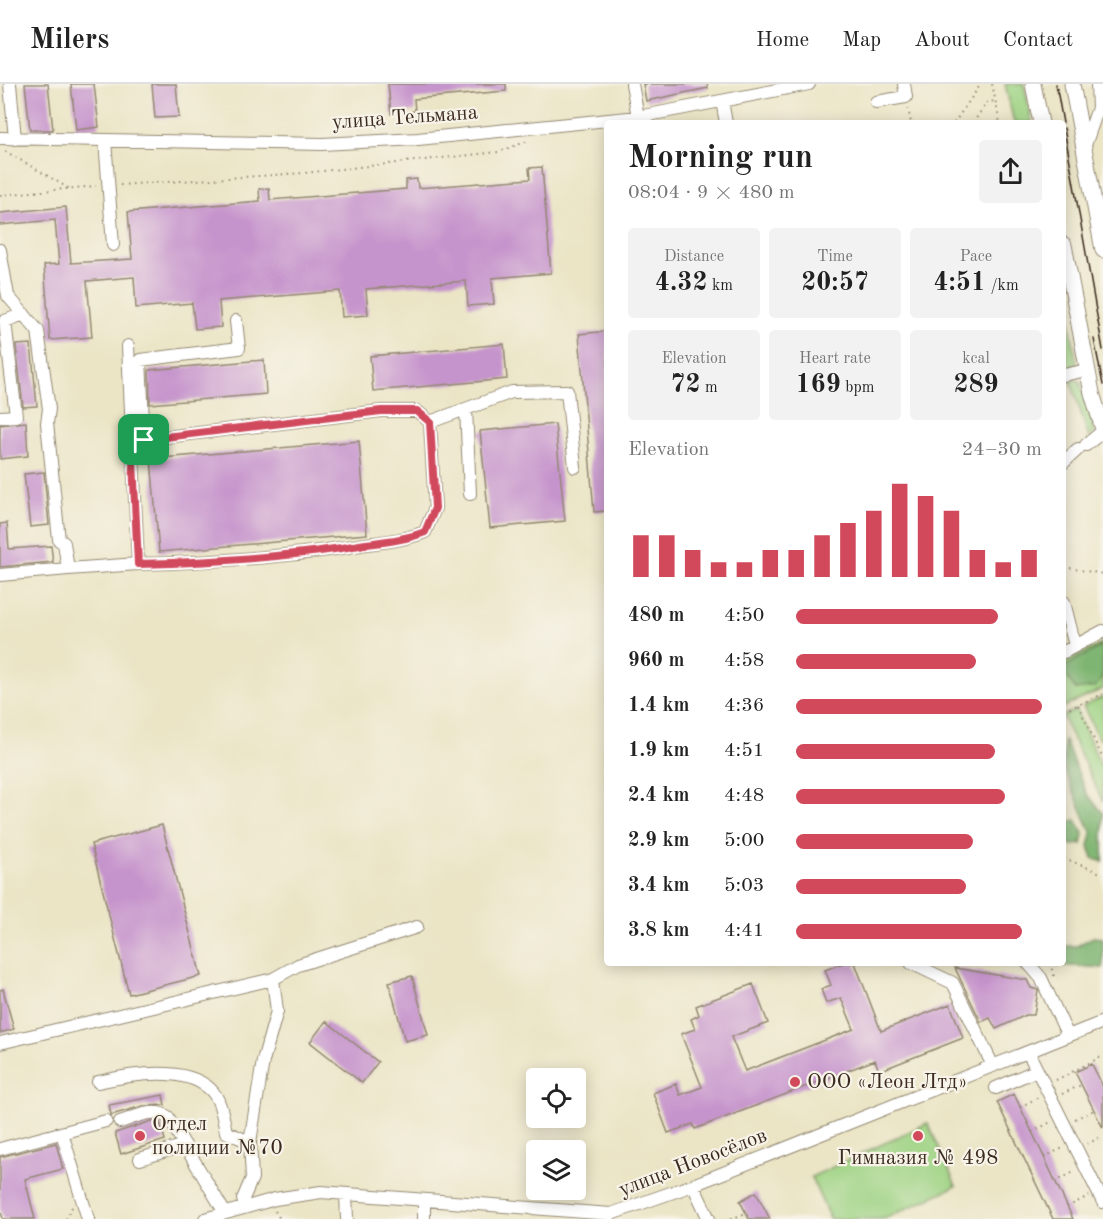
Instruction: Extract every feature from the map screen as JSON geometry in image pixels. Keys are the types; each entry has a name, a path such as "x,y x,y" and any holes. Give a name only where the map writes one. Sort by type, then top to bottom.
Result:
{"main road":[{"path":"1033,84 1040,120"},
{"path":"1072,84 1103,250"},
{"path":"1066,255 1087,370 1103,430"}],"street":[{"path":"10,84 15,139"},
{"path":"632,84 639,117"},
{"name":"улица Тельмана","path":"609,120 639,117 809,84"},
{"path":"1084,148 1098,108 1097,84"},
{"path":"876,102 905,90"},
{"path":"722,101 725,120"},
{"name":"улица Тельмана","path":"0,138 322,144 418,139 604,120"},
{"path":"105,140 113,245"},
{"path":"0,250 8,296 38,331 49,409 47,423 59,540 64,543 68,569"},
{"path":"0,417 16,416 4,353 5,321 24,314"},
{"path":"138,564 140,360 239,348 236,321"},
{"path":"128,346 138,441"},
{"path":"1066,375 1087,370"},
{"path":"430,422 512,392 567,391 575,467"},
{"path":"466,409 470,494"},
{"path":"0,575 321,552 404,540 425,532 435,508 430,422 417,411 381,411 138,441"},
{"path":"1066,460 1103,430"},
{"path":"1066,621 1069,649 1103,632"},
{"path":"0,1044 273,979 298,965 417,927"},
{"path":"917,966 953,983 993,1066"},
{"path":"1031,966 1041,978 1068,1036"},
{"path":"245,1207 243,1199 252,1178 250,1142 263,1061 278,1011 273,979"},
{"name":"улица Новосёлов","path":"205,1219 299,1194 346,1194 542,1215 611,1214 693,1185 1103,1022"},
{"path":"1028,1052 1100,1197"},
{"path":"996,1088 1038,1070"},
{"path":"98,1082 157,1073 191,1079 210,1089 221,1108 226,1132 250,1142"},
{"path":"120,1122 153,1112 161,1112 168,1118 225,1213"},
{"path":"0,1149 106,1120"},
{"path":"62,1133 88,1219"},
{"path":"140,1159 185,1145"},
{"path":"693,1185 709,1219"},
{"path":"346,1194 347,1219"},
{"path":"424,1201 424,1219"}],"path":[{"path":"956,120 981,84"},
{"path":"992,84 999,120"},
{"path":"905,90 910,120"},
{"path":"975,120 987,102 996,101"},
{"path":"0,195 316,172 498,152 535,140"},
{"path":"0,148 70,189"},
{"path":"1066,567 1103,574"},
{"path":"1066,710 1103,694"},
{"path":"1078,705 1103,759"},
{"path":"1098,748 1103,746"},
{"path":"1066,859 1103,874"},
{"path":"1020,1107 1048,1092 1103,1056"},
{"path":"1048,1092 1081,1085"},
{"path":"1032,1132 1094,1110"},
{"path":"1044,1157 1103,1136"},
{"path":"1055,1182 1086,1167"},
{"path":"1067,1207 1100,1197"},
{"path":"273,1208 280,1219"},
{"path":"731,1219 746,1213"}],"green space":[{"path":"1005,84 1024,84 1031,120 1013,120"},
{"path":"1066,301 1077,364 1066,370"},
{"path":"1070,379 1080,381 1095,432 1089,438"},
{"path":"1103,643 1103,689 1066,706 1066,661"},
{"path":"1103,645 1103,676 1096,687 1076,690 1066,676 1066,666"},
{"path":"1103,697 1103,737 1099,739 1083,706"},
{"path":"1076,710 1103,770 1103,802 1066,724 1066,714"},
{"path":"1066,744 1087,794 1103,813 1103,862 1093,858 1089,846 1092,834 1066,775"},
{"path":"1076,820 1084,834 1082,844 1071,845 1066,839 1066,822"},
{"path":"1093,937 1103,938 1103,968 1066,966 1066,946 1077,946"},
{"path":"928,1123 956,1186 884,1219 830,1219 811,1177"}],"building":[{"path":"25,84 48,84 53,130 30,130"},
{"path":"71,84 94,84 99,127 76,130"},
{"path":"152,84 176,84 179,117 155,118"},
{"path":"388,84 506,84 506,91 414,99 415,111 391,114"},
{"path":"643,84 707,84 708,88 646,101"},
{"path":"542,167 551,273 492,278 494,304 468,306 466,281 366,289 368,315 342,317 340,291 219,301 221,327 195,329 192,303 136,308 134,277 87,281 92,337 50,340 44,265 59,264 55,220 0,225 0,213 66,207 71,263 132,259 128,212 260,201 259,189 269,188 270,200 406,189 406,180 417,179 418,188 530,179 529,168"},
{"path":"604,331 604,511 594,512 579,334"},
{"path":"31,344 37,406 23,407 16,345"},
{"path":"504,344 507,379 373,391 370,356"},
{"path":"264,360 266,394 150,404 149,370"},
{"path":"26,422 28,456 0,459 0,425"},
{"path":"555,424 565,521 490,528 480,431"},
{"path":"359,441 367,534 159,552 151,459"},
{"path":"44,472 49,525 30,527 24,474"},
{"path":"7,523 9,549 51,546 53,562 0,567 0,524"},
{"path":"162,825 201,976 129,994 91,844"},
{"path":"835,966 856,966 881,1031 950,1004 963,1038 879,1071 875,1060 695,1129 693,1124 668,1133 653,1093 676,1084 680,1095 702,1087 681,1034 695,1029 691,1019 699,1015 696,1006 753,984 768,1023 731,1037 745,1071 854,1029 841,998 826,1003 821,989 831,985 825,970"},
{"path":"955,968 1027,980 1031,988 1038,990 1034,1015 1026,1015 996,1029 990,1018 981,1022"},
{"path":"412,976 428,1035 405,1041 389,982"},
{"path":"3,989 14,1029 0,1033 0,990"},
{"path":"326,1021 378,1062 362,1083 310,1042"},
{"path":"1092,1064 1103,1087 1103,1128 1075,1072"},
{"path":"1014,1094 1073,1219 1053,1219 997,1102"},
{"path":"163,1095 165,1105 143,1106 111,1115 109,1105"},
{"name":"Отдел полиции №70","path":"152,1121 160,1122 165,1140 121,1154 115,1133"},
{"path":"56,1143 63,1169 25,1179 35,1219 3,1219 0,1209 0,1157"},
{"path":"756,1192 770,1219 749,1219 740,1201"}],"tram line":[{"path":"1056,84 1062,120"},
{"path":"1066,139 1103,350"},
{"path":"1094,339 1103,385"}],"place":[{"name":"ООО «Леон Лтд»","path":"795,1082"},
{"name":"Отдел полиции №70","path":"140,1136"},
{"name":"Гимназия № 498","path":"918,1136"}],"route":[{"path":"381,411 417,411 430,422 435,508 425,532 404,540 321,552 138,564 132,441 144,440 381,411"}]}
